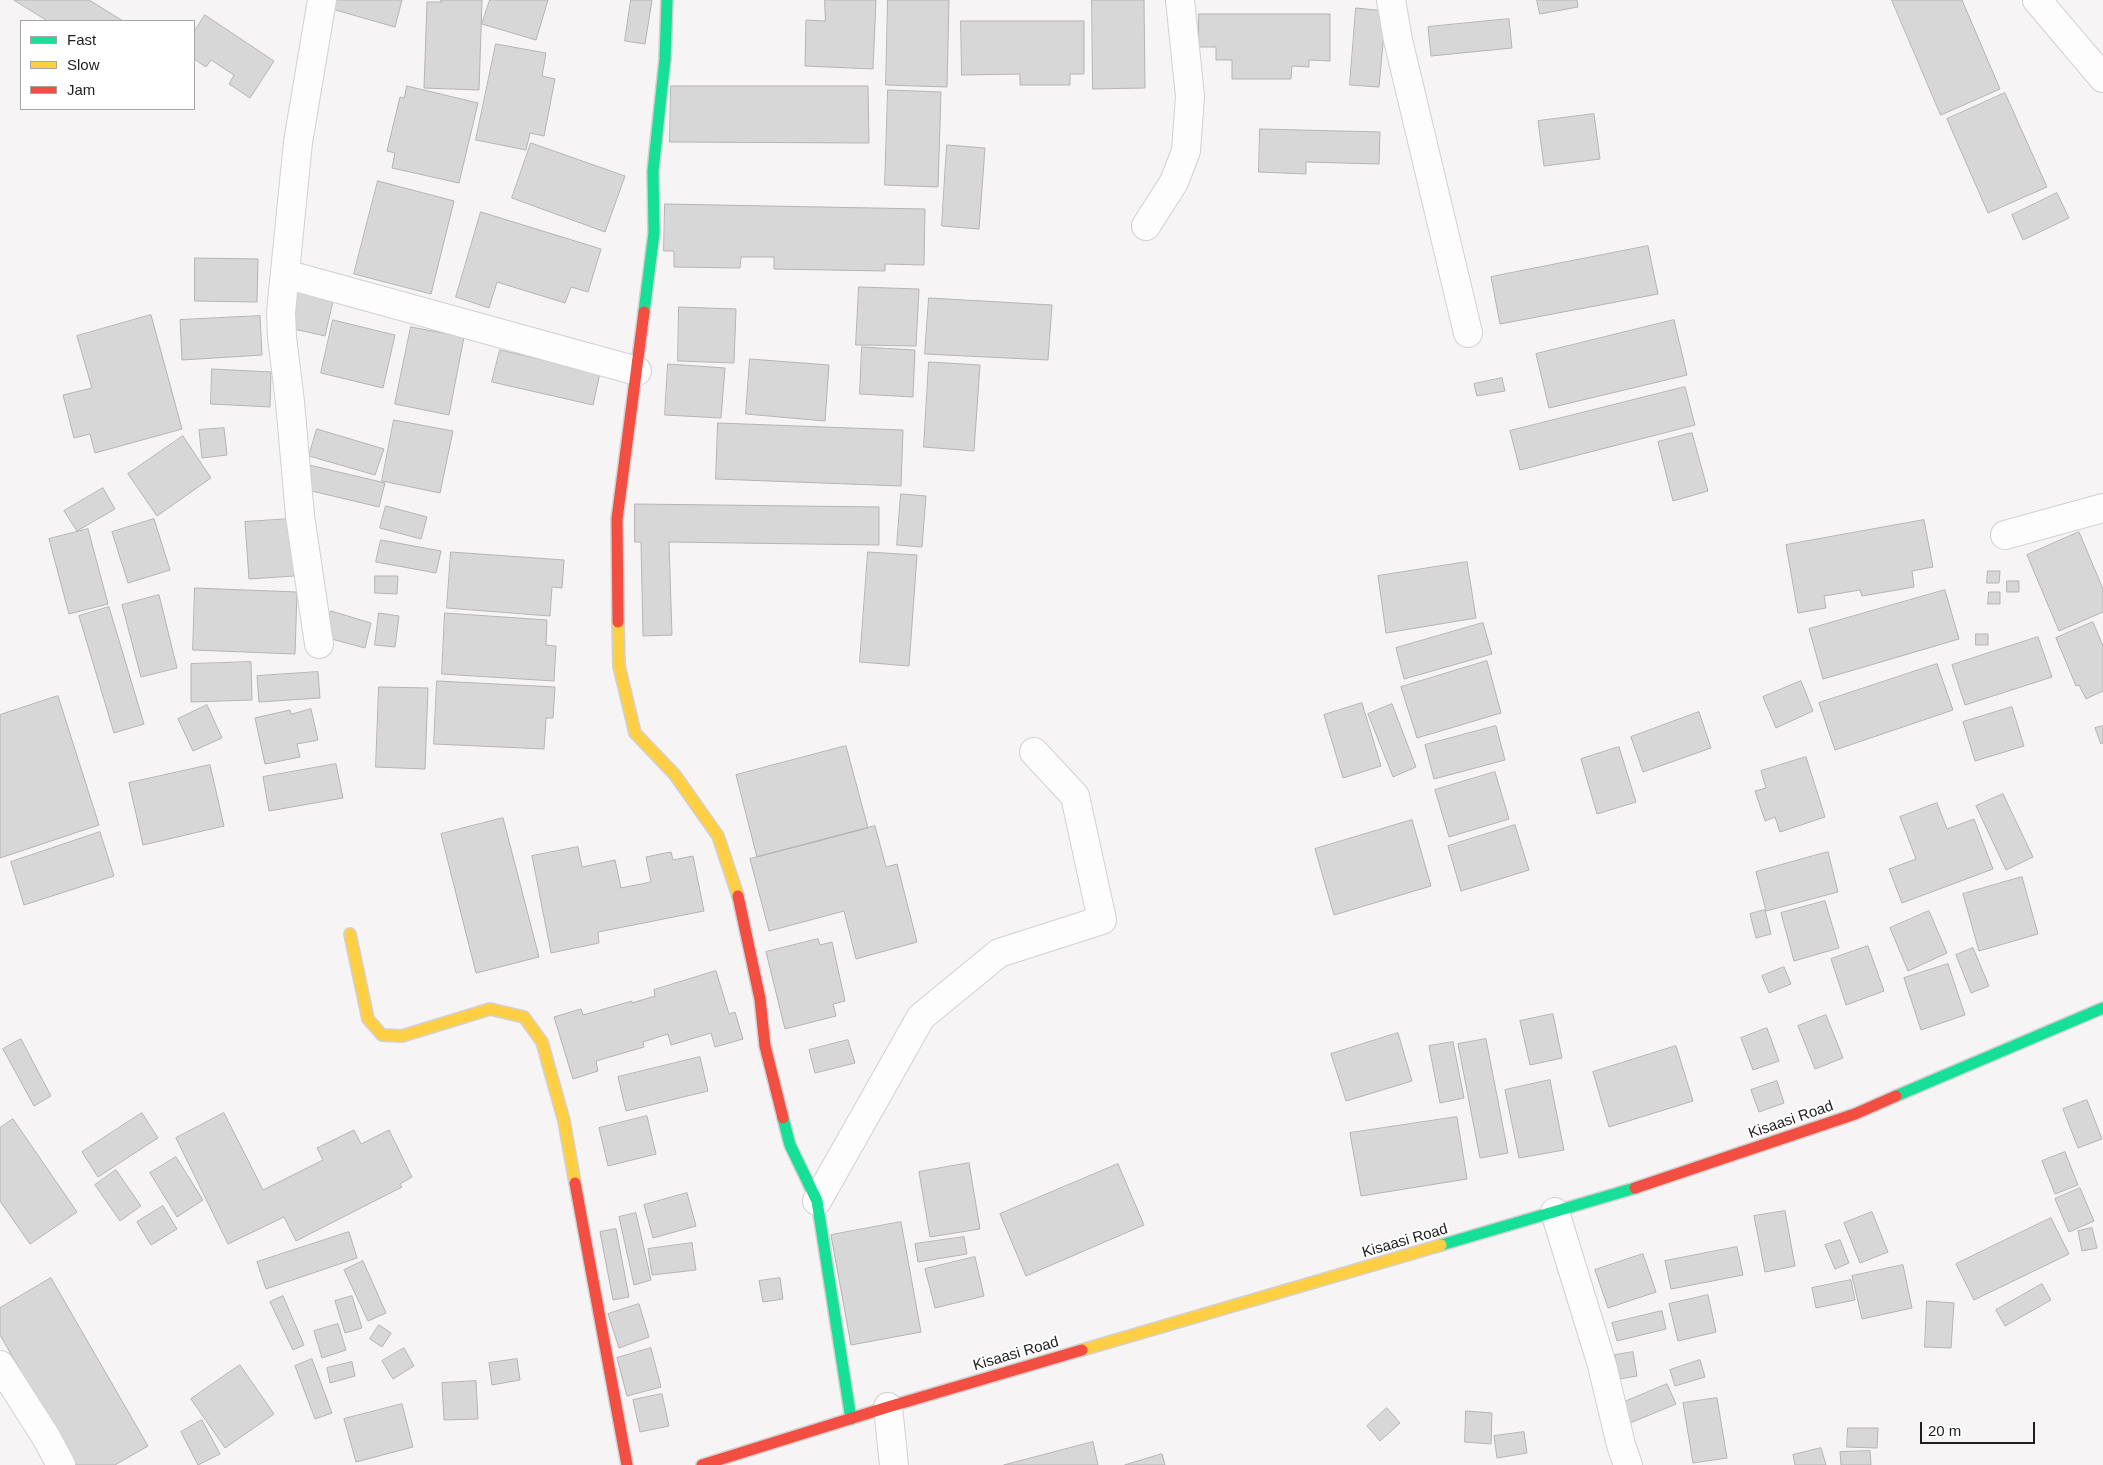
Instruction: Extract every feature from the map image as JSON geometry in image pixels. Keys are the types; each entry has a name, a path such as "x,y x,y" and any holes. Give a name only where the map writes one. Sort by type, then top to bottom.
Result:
{"street":[{"path":"319,644 300,516 282,337 284,274 298,142 322,0"},
{"path":"667,0 665,59 653,172 654,233 618,519 619,666 635,733 675,776 718,836 735,884 760,999 765,1046 790,1145 817,1201 852,1419"},
{"path":"1146,226 1174,182 1186,151 1190,96 1180,0"},
{"path":"1391,0 1398,40 1468,333"},
{"path":"2037,0 2103,78"},
{"path":"284,274 637,371"},
{"path":"2005,535 2103,508"},
{"path":"817,1201 921,1017 999,954 1102,920 1075,796 1034,752"},
{"path":"350,934 368,1019 382,1035 402,1036 490,1009 524,1017 542,1042 564,1121 628,1465"},
{"name":"Kisaasi Road","path":"702,1465 888,1407 1637,1187 1855,1114 2103,1008"},
{"path":"1555,1212 1602,1365 1620,1445 1628,1465"},
{"path":"0,1365 46,1437 61,1465"},
{"path":"888,1407 894,1465"}],"building":[{"path":"14,0 89,0 121,20 46,20"},
{"path":"335,0 402,0 395,27 332,9"},
{"path":"441,0 482,0 479,90 424,88 427,2 441,2"},
{"path":"490,0 548,0 536,40 482,24"},
{"path":"631,0 652,0 645,44 625,41"},
{"path":"825,0 876,0 873,69 805,66 806,20 825,21"},
{"path":"888,0 949,0 947,87 886,85"},
{"path":"1092,0 1144,0 1145,88 1093,89"},
{"path":"1537,0 1577,0 1578,7 1540,14"},
{"path":"1892,0 1962,0 2000,89 1941,115"},
{"path":"1356,8 1386,11 1379,87 1350,85"},
{"path":"1199,14 1330,14 1330,61 1309,60 1309,67 1292,66 1291,79 1232,79 1232,60 1216,60 1216,47 1199,47"},
{"path":"205,15 274,61 250,98 229,84 234,75 211,60 206,67 195,60 195,30"},
{"path":"1509,19 1512,48 1431,56 1428,27"},
{"path":"961,21 1084,21 1084,74 1070,74 1070,85 1020,85 1020,74 962,75"},
{"path":"496,44 546,53 542,76 555,79 544,136 530,133 526,150 476,140"},
{"path":"407,86 478,103 459,183 392,168 395,153 387,151 400,97 404,98"},
{"path":"671,86 868,86 869,143 670,142"},
{"path":"888,90 941,92 938,187 885,185"},
{"path":"2005,93 2047,187 1988,213 1947,119"},
{"path":"1594,114 1600,159 1544,166 1538,121"},
{"path":"1260,129 1380,132 1379,164 1306,162 1306,174 1259,172"},
{"path":"531,143 625,176 605,232 512,198"},
{"path":"947,145 985,148 979,229 942,226"},
{"path":"378,181 454,201 431,294 354,274"},
{"path":"2057,193 2069,218 2023,240 2012,215"},
{"path":"665,204 925,209 924,265 885,264 885,271 774,269 774,257 741,257 740,268 674,267 674,251 664,251"},
{"path":"481,212 601,249 588,292 571,287 565,303 497,282 489,308 456,297"},
{"path":"1648,246 1658,294 1500,324 1491,277"},
{"path":"195,258 258,259 257,302 195,301"},
{"path":"859,287 919,289 916,346 856,345"},
{"path":"294,288 334,297 325,336 285,327"},
{"path":"929,298 1052,305 1048,360 925,354"},
{"path":"679,307 736,309 734,363 678,361"},
{"path":"151,315 182,429 95,453 90,434 74,438 63,395 92,388 77,336"},
{"path":"260,316 262,355 182,360 180,320"},
{"path":"333,320 395,335 383,388 321,373"},
{"path":"1674,320 1687,375 1549,408 1536,354"},
{"path":"411,327 464,337 449,415 395,404"},
{"path":"862,347 915,350 913,397 860,394"},
{"path":"500,350 600,373 593,405 492,382"},
{"path":"750,359 829,365 825,421 746,414"},
{"path":"929,362 980,365 974,451 924,447"},
{"path":"668,364 725,368 721,418 665,415"},
{"path":"212,369 271,372 270,407 211,404"},
{"path":"1502,378 1505,391 1477,396 1474,384"},
{"path":"1685,387 1695,425 1520,470 1510,431"},
{"path":"394,420 453,431 440,493 382,481"},
{"path":"718,423 903,430 901,486 716,479"},
{"path":"224,428 227,455 202,458 199,430"},
{"path":"317,429 384,449 375,475 309,456"},
{"path":"1692,433 1708,491 1673,501 1658,442"},
{"path":"183,436 211,478 157,516 128,474"},
{"path":"305,464 385,483 379,507 299,488"},
{"path":"103,488 115,509 77,531 64,511"},
{"path":"901,494 926,496 922,547 897,545"},
{"path":"635,504 879,507 879,545 669,542 672,635 643,636 641,542 635,542"},
{"path":"386,506 427,517 421,539 380,528"},
{"path":"154,519 170,570 128,583 112,532"},
{"path":"290,519 294,576 249,579 245,522"},
{"path":"1924,520 1933,567 1912,571 1914,587 1862,596 1860,590 1824,596 1826,608 1798,613 1786,545"},
{"path":"88,529 108,604 69,614 49,539"},
{"path":"2079,532 2103,589 2103,612 2059,631 2027,555"},
{"path":"381,540 441,551 436,573 376,562"},
{"path":"451,552 564,560 562,588 552,587 550,616 447,608"},
{"path":"868,552 917,555 909,666 860,662"},
{"path":"1467,562 1476,618 1386,633 1378,576"},
{"path":"1988,571 2000,571 1999,583 1987,583"},
{"path":"375,576 398,576 397,594 375,593"},
{"path":"2007,581 2019,581 2019,592 2007,592"},
{"path":"195,588 297,592 295,654 193,650"},
{"path":"1945,590 1959,639 1823,679 1809,629"},
{"path":"1989,592 2000,592 2000,604 1988,604"},
{"path":"159,595 177,668 141,677 122,605"},
{"path":"109,607 144,724 114,733 79,616"},
{"path":"331,611 371,623 365,648 324,637"},
{"path":"379,613 399,616 395,647 375,645"},
{"path":"445,613 547,620 546,645 556,646 554,681 442,674"},
{"path":"2093,622 2103,646 2103,691 2086,699 2079,685 2076,686 2056,638"},
{"path":"1483,623 1492,654 1404,679 1396,648"},
{"path":"1976,634 1988,634 1988,645 1976,645"},
{"path":"2038,637 2052,677 1965,705 1952,665"},
{"path":"1487,661 1501,713 1417,738 1401,687"},
{"path":"251,662 252,700 191,702 191,664"},
{"path":"1937,664 1953,710 1835,750 1819,703"},
{"path":"318,672 320,698 259,702 257,676"},
{"path":"437,681 555,687 553,718 546,718 544,749 434,744"},
{"path":"1801,681 1813,711 1776,728 1763,697"},
{"path":"379,687 428,688 425,769 376,767"},
{"path":"58,696 99,825 0,858 0,715"},
{"path":"1362,703 1381,766 1343,778 1324,715"},
{"path":"1392,704 1416,767 1393,777 1368,714"},
{"path":"207,705 222,738 193,751 178,719"},
{"path":"2012,707 2024,746 1975,761 1963,722"},
{"path":"311,709 318,740 297,744 300,757 265,764 255,718 290,710 291,714"},
{"path":"1699,712 1711,748 1643,772 1631,737"},
{"path":"1496,726 1505,760 1434,779 1425,745"},
{"path":"2103,726 2103,743 2101,744 2095,728"},
{"path":"846,746 868,828 757,857 736,775"},
{"path":"1619,747 1636,802 1597,814 1581,759"},
{"path":"1806,757 1825,817 1780,832 1775,817 1765,821 1755,791 1766,788 1761,771"},
{"path":"336,764 343,798 269,811 263,777"},
{"path":"210,765 224,826 143,845 129,783"},
{"path":"1495,772 1509,819 1449,837 1435,790"},
{"path":"2003,794 2033,857 2006,870 1976,806"},
{"path":"1937,803 1947,829 1974,819 1993,869 1902,903 1889,869 1916,859 1900,817"},
{"path":"503,818 539,957 476,973 441,834"},
{"path":"1412,820 1431,886 1334,915 1315,849"},
{"path":"1515,825 1529,870 1461,891 1448,846"},
{"path":"875,826 886,867 897,864 917,942 856,959 844,911 769,931 750,859"},
{"path":"100,832 114,876 24,905 11,862"},
{"path":"578,847 582,867 615,860 621,888 651,882 646,857 671,852 673,860 693,856 704,911 598,932 599,943 551,953 532,856"},
{"path":"1828,852 1838,892 1766,911 1756,872"},
{"path":"2022,877 2038,934 1979,951 1963,894"},
{"path":"1825,901 1839,948 1794,961 1781,913"},
{"path":"1765,910 1771,934 1756,938 1750,914"},
{"path":"1929,911 1947,953 1908,971 1890,928"},
{"path":"818,939 820,945 832,942 845,1001 833,1004 836,1016 785,1029 766,952"},
{"path":"1868,946 1884,991 1846,1005 1831,959"},
{"path":"1973,948 1989,986 1971,993 1956,955"},
{"path":"1948,964 1965,1015 1921,1030 1904,978"},
{"path":"1784,967 1791,984 1769,993 1762,976"},
{"path":"716,971 729,1014 735,1012 743,1039 715,1047 711,1033 671,1045 668,1034 643,1042 644,1047 596,1061 598,1071 573,1079 554,1017 581,1009 583,1015 632,1001 632,1003 655,996 654,990"},
{"path":"1553,1014 1562,1058 1530,1065 1520,1021"},
{"path":"1826,1015 1843,1058 1815,1069 1798,1026"},
{"path":"1767,1028 1779,1061 1753,1070 1741,1038"},
{"path":"1398,1033 1412,1081 1346,1101 1331,1054"},
{"path":"21,1039 51,1096 34,1106 3,1049"},
{"path":"1486,1039 1508,1153 1480,1158 1458,1044"},
{"path":"848,1040 855,1063 815,1073 809,1050"},
{"path":"1453,1042 1464,1098 1440,1103 1429,1046"},
{"path":"1676,1046 1693,1101 1609,1127 1593,1072"},
{"path":"700,1057 708,1091 626,1111 618,1077"},
{"path":"1550,1080 1564,1150 1519,1158 1505,1090"},
{"path":"1777,1081 1784,1103 1759,1112 1751,1090"},
{"path":"2087,1100 2102,1139 2078,1148 2063,1109"},
{"path":"142,1113 158,1138 98,1177 82,1152"},
{"path":"224,1113 263,1190 323,1160 317,1148 354,1130 361,1144 389,1130 412,1177 400,1184 402,1187 296,1241 284,1217 228,1244 176,1138"},
{"path":"647,1116 656,1154 608,1166 599,1128"},
{"path":"1457,1117 1467,1179 1361,1196 1350,1133"},
{"path":"13,1119 77,1212 30,1244 0,1201 0,1128"},
{"path":"2065,1152 2078,1185 2055,1194 2042,1161"},
{"path":"176,1157 203,1200 177,1217 150,1173"},
{"path":"969,1163 980,1229 930,1237 919,1172"},
{"path":"1118,1164 1144,1225 1026,1276 1000,1214"},
{"path":"116,1170 141,1206 120,1221 95,1185"},
{"path":"2080,1188 2094,1221 2069,1232 2055,1199"},
{"path":"687,1193 696,1226 653,1238 644,1205"},
{"path":"163,1206 177,1229 151,1245 137,1222"},
{"path":"1785,1211 1795,1266 1765,1272 1754,1216"},
{"path":"1872,1212 1888,1252 1860,1263 1844,1223"},
{"path":"636,1213 651,1280 634,1285 619,1217"},
{"path":"2051,1218 2069,1254 1974,1300 1956,1264"},
{"path":"901,1222 921,1332 851,1345 831,1235"},
{"path":"2092,1228 2097,1248 2082,1251 2078,1231"},
{"path":"616,1229 629,1297 613,1300 600,1232"},
{"path":"349,1232 357,1258 266,1289 257,1262"},
{"path":"964,1237 967,1254 918,1262 915,1244"},
{"path":"1840,1240 1849,1263 1835,1269 1825,1245"},
{"path":"692,1243 696,1270 652,1275 648,1249"},
{"path":"1737,1247 1743,1275 1671,1289 1665,1261"},
{"path":"1643,1254 1656,1292 1608,1308 1595,1270"},
{"path":"975,1257 984,1296 935,1308 925,1269"},
{"path":"363,1261 386,1313 368,1321 344,1270"},
{"path":"1903,1265 1912,1308 1862,1319 1852,1276"},
{"path":"51,1278 148,1446 115,1465 75,1465 0,1335 0,1308"},
{"path":"780,1278 783,1299 763,1302 759,1281"},
{"path":"1851,1280 1855,1300 1816,1308 1812,1288"},
{"path":"2042,1284 2051,1300 2005,1326 1996,1310"},
{"path":"1708,1295 1716,1332 1678,1341 1669,1304"},
{"path":"283,1296 304,1345 293,1350 270,1302"},
{"path":"352,1296 362,1328 345,1333 335,1301"},
{"path":"1927,1301 1954,1303 1951,1348 1925,1347"},
{"path":"639,1304 649,1337 619,1348 608,1314"},
{"path":"1662,1311 1666,1329 1617,1341 1612,1323"},
{"path":"338,1324 346,1350 322,1358 314,1331"},
{"path":"379,1325 391,1333 382,1347 370,1339"},
{"path":"404,1348 414,1366 393,1379 382,1361"},
{"path":"651,1348 661,1387 627,1396 617,1358"},
{"path":"1633,1352 1637,1376 1619,1379 1615,1355"},
{"path":"312,1359 332,1413 315,1419 295,1366"},
{"path":"517,1359 520,1380 492,1385 489,1363"},
{"path":"1700,1360 1705,1377 1675,1386 1670,1370"},
{"path":"352,1362 355,1376 330,1383 327,1368"},
{"path":"240,1365 274,1414 225,1448 191,1399"},
{"path":"476,1381 478,1419 444,1420 442,1383"},
{"path":"1667,1384 1676,1404 1630,1423 1622,1403"},
{"path":"662,1394 669,1426 640,1432 633,1400"},
{"path":"1717,1398 1727,1458 1693,1463 1683,1403"},
{"path":"402,1404 413,1447 356,1462 344,1419"},
{"path":"1387,1408 1400,1423 1380,1441 1367,1426"},
{"path":"1466,1411 1492,1413 1491,1444 1465,1442"},
{"path":"202,1420 220,1454 198,1465 181,1432"},
{"path":"1848,1428 1878,1428 1877,1448 1847,1447"},
{"path":"1524,1432 1527,1453 1497,1458 1494,1436"},
{"path":"1093,1442 1098,1465 1004,1465"},
{"path":"1821,1448 1826,1465 1795,1465 1793,1455"},
{"path":"1870,1451 1871,1465 1841,1465 1840,1452"},
{"path":"1162,1454 1165,1465 1125,1465"}],"traffic: fast":[{"path":"644,312 654,233 653,171 665,59 667,0"},
{"path":"1896,1096 2103,1008"},
{"path":"783,1118 790,1145 817,1201 851,1419"},
{"path":"1441,1245 1635,1188"}],"traffic: slow":[{"path":"618,622 619,666 635,733 675,775 718,836 738,896"},
{"path":"350,934 368,1019 382,1035 402,1036 490,1009 524,1017 542,1042 564,1121 575,1183"},
{"path":"1082,1350 1441,1245"}],"traffic: jam":[{"path":"618,622 617,519 644,312"},
{"path":"738,896 760,999 765,1046 783,1118"},
{"path":"1635,1188 1855,1114 1896,1096"},
{"path":"575,1183 627,1465"},
{"path":"702,1465 888,1407 1082,1350"}]}
